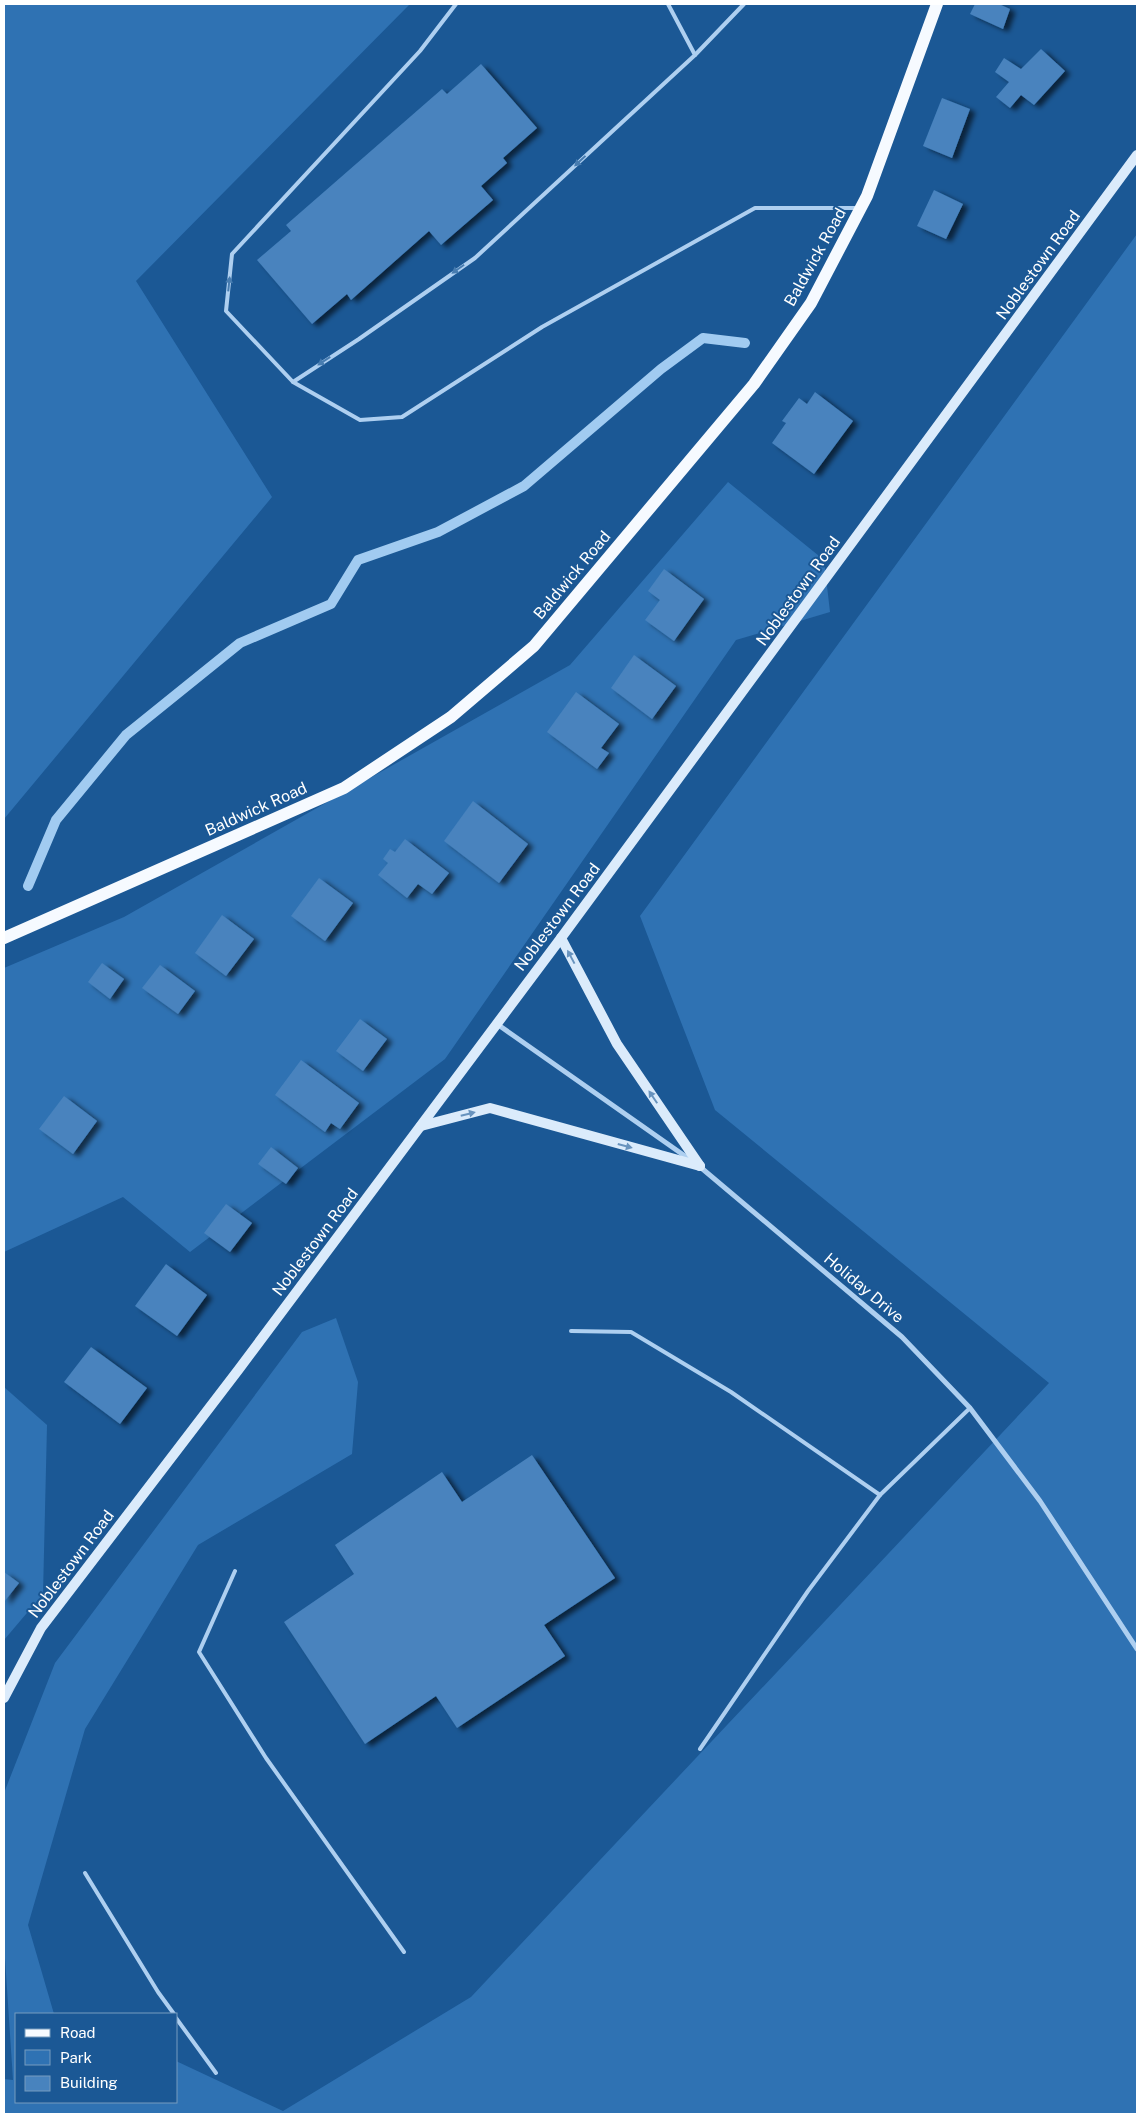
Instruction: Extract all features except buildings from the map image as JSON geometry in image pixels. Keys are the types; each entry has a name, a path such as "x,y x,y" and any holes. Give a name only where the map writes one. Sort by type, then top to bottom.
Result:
{"main road":[{"name":"Baldwick Road","path":"4,938 344,788 451,717 534,646 754,384 811,303 867,196 937,4"},
{"name":"Noblestown Road","path":"4,1698 41,1628 561,938 1137,155"},
{"path":"561,938 617,1044 700,1166"},
{"path":"421,1126 490,1108 700,1166"}],"street":[{"name":"Holiday Drive","path":"497,1024 700,1166 902,1337 970,1408 1040,1501 1137,1649"}],"lane":[{"path":"456,4 420,51 232,254 226,311 293,382 360,420 402,417 542,327 755,208 860,208"},
{"path":"668,4 695,55"},
{"path":"293,382 359,339 475,258 695,55 744,4"},
{"path":"571,1330 631,1332 731,1392 880,1495"},
{"path":"700,1749 808,1591 880,1495 970,1408"},
{"path":"235,1571 199,1652 266,1758 404,1952"},
{"path":"85,1873 158,1992 173,2013"},
{"path":"178,2021 216,2073"}],"green space":[{"path":"4,4 410,4 136,281 272,497 4,819"},
{"path":"1137,234 1137,2114 4,2114 4,2079 13,2080 4,1943 4,1793 55,1663 302,1332 336,1318 358,1382 352,1454 198,1545 85,1729 28,1925 54,2013 15,2013 15,2103 178,2103 178,2062 283,2111 471,1997 1049,1383 715,1110 640,916"},
{"path":"728,482 824,560 830,612 736,640 445,1059 190,1252 123,1197 4,1252 4,968 124,917 570,665"},
{"path":"4,1387 47,1425 43,1594 4,1640"}],"waterway":[{"path":"28,886 56,820 126,735 240,643 331,604 358,560 438,532 524,486 661,369 703,338 745,343"}]}
